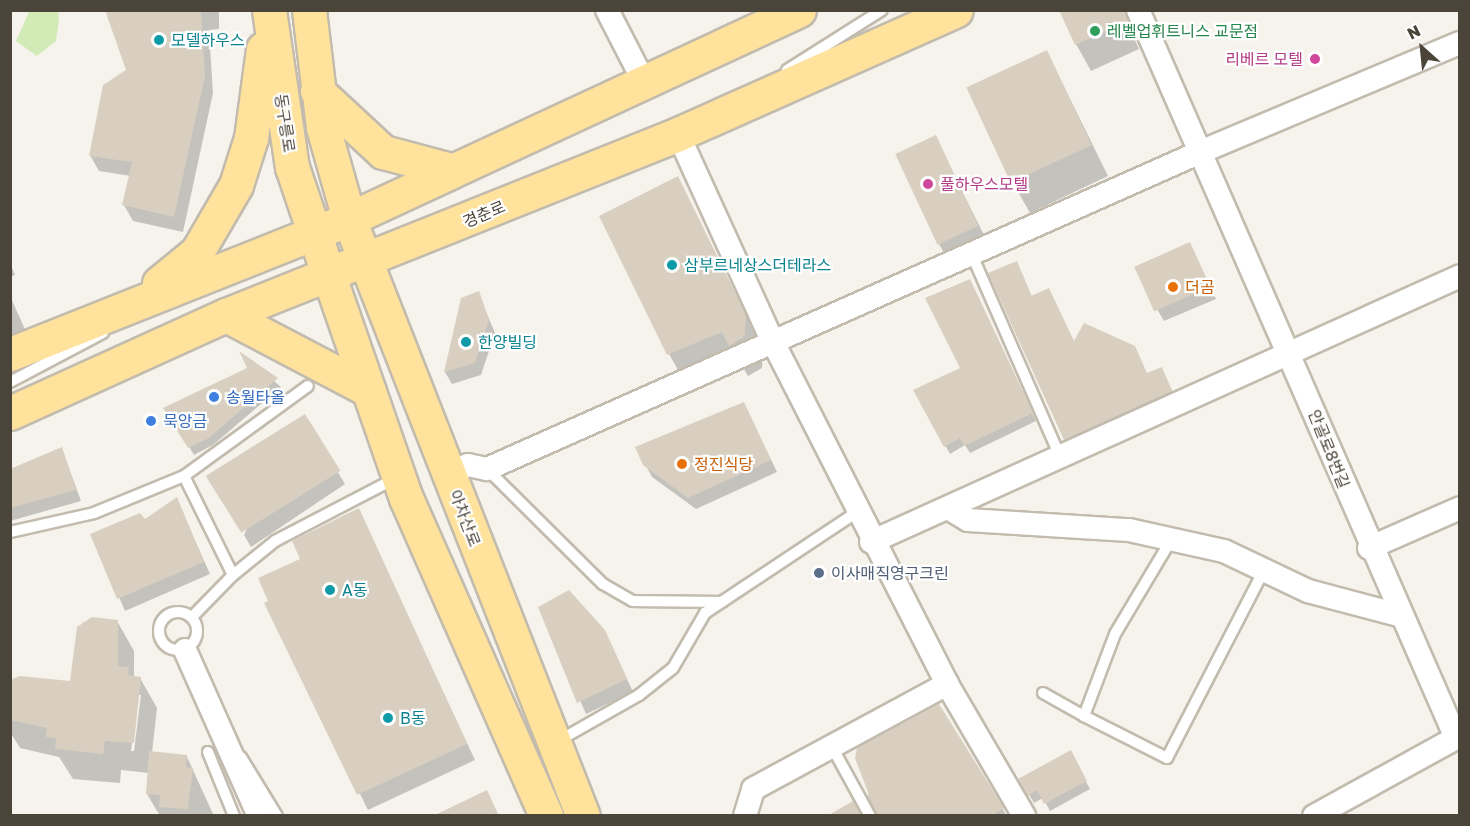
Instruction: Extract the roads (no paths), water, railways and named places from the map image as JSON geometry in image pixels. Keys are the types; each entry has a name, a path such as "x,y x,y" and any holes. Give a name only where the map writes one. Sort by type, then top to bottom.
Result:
{"main road":[{"path":"309,10 317,91 349,219"},
{"path":"10,354 140,298 349,219 643,80 799,10"},
{"name":"경춘로","path":"10,413 225,315 329,276 687,129 956,10"},
{"path":"140,298 197,252 236,185 251,138 269,11"},
{"name":"동구릉로","path":"269,11 292,167 314,232"},
{"path":"317,91 382,152 451,170"},
{"name":"아차산로","path":"349,219 583,816"},
{"path":"314,232 399,476 546,816"},
{"path":"225,315 369,390"}],"street":[{"path":"607,10 643,80"},
{"name":"안골로8번길","path":"1138,10 1198,153 1290,354 1369,548 1458,739 1343,809 1314,816"},
{"path":"447,472 468,465 487,469 1198,153 1460,43"},
{"path":"687,129 773,342 871,542 947,684 1024,816"},
{"path":"871,542 1460,276"},
{"path":"948,507 968,520 1130,530 1224,551 1308,591 1399,615"},
{"path":"1369,548 1460,508"},
{"path":"185,650 259,816"},
{"path":"744,816 753,789 947,684"}],"lane":[{"path":"687,129 882,10"},
{"path":"972,255 1060,456"},
{"path":"10,382 179,285"},
{"path":"10,532 94,513 184,476 308,386"},
{"path":"487,469 603,584 633,601 722,602"},
{"path":"184,476 233,574"},
{"path":"192,617 233,574 275,541 399,476"},
{"path":"553,743 639,695 674,668 705,613 857,512"},
{"path":"1084,716 1115,634 1171,540"},
{"path":"1043,693 1167,758 1264,570"},
{"path":"173,613 192,617 197,636 185,650 163,643 160,625 173,613"},
{"path":"223,733 262,784 277,816"},
{"path":"832,747 870,816"},
{"path":"208,752 234,816"}],"place":[{"name":"레벨업휘트니스 교문점","path":"1095,31"},
{"name":"모델하우스","path":"159,40"},
{"name":"리베르 모텔","path":"1315,59"},
{"name":"풀하우스모텔","path":"928,184"},
{"name":"삼부르네상스더테라스","path":"672,265"},
{"name":"더곰","path":"1173,287"},
{"name":"한양빌딩","path":"466,342"},
{"name":"송월타올","path":"214,397"},
{"name":"묵앙금","path":"151,421"},
{"name":"정진식당","path":"682,464"},
{"name":"이사매직영구크린","path":"819,573"},
{"name":"A동","path":"330,590"},
{"name":"B동","path":"388,718"}]}
